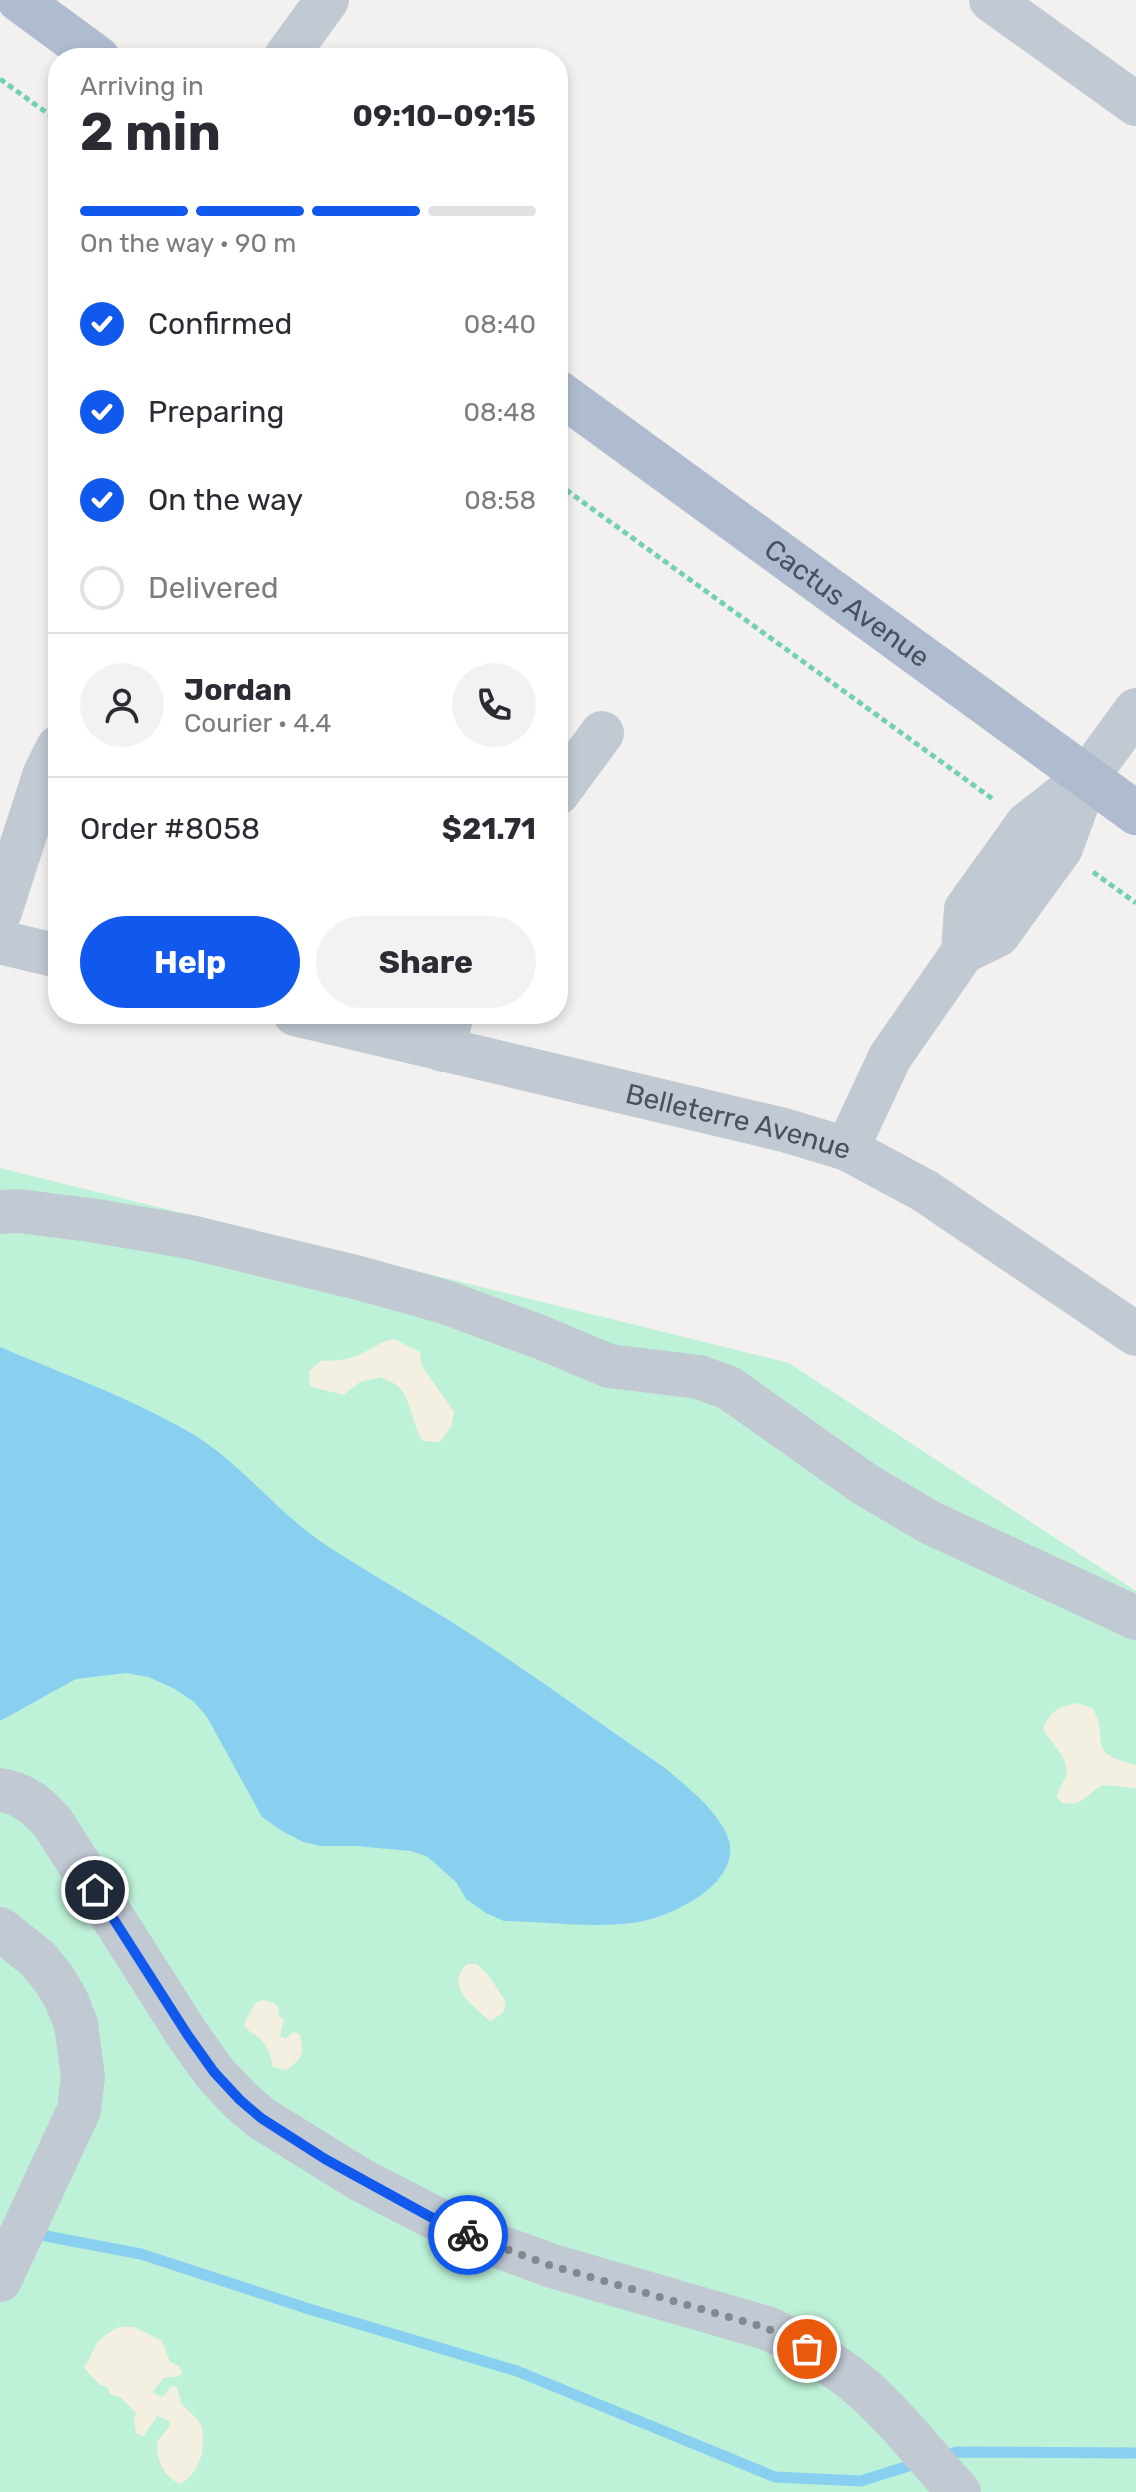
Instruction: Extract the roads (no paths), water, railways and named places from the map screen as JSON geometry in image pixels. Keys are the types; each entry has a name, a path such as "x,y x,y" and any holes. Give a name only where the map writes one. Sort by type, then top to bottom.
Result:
{"main road":[{"path":"19,0 84,48"},
{"name":"Cactus Avenue","path":"568,399 1136,813"}],"street":[{"path":"292,48 327,0"},
{"path":"991,0 1136,104"},
{"path":"847,1149 890,1057 963,952 966,909 1044,836 1136,710"},
{"path":"568,779 602,733"},
{"path":"0,912 48,767"},
{"path":"0,942 48,954"},
{"name":"Belleterre Avenue","path":"380,1024 448,1032 847,1149 925,1191 1136,1334"},
{"path":"0,1212 18,1211 90,1220 205,1241 445,1302 609,1366 699,1377 729,1388 866,1485 931,1523 1136,1618"},
{"path":"0,1790 20,1795 33,1803 53,1823 187,2034 214,2072 261,2118 361,2180 470,2236 552,2266 767,2328 793,2340 867,2392 959,2492"},
{"path":"0,1929 38,1959 66,1999 76,2024 83,2077 79,2110 0,2280"}],"water":[{"path":"0,1347 119,1397 207,1443 320,1541 475,1637 665,1768 708,1807 722,1825 730,1852 726,1868 701,1895 684,1906 648,1920 585,1925 504,1921 466,1899 456,1882 428,1857 411,1851 320,1846 303,1842 282,1831 262,1817 207,1717 194,1702 148,1677 126,1673 76,1679 0,1721"}],"waterway":[{"path":"30,2233 141,2254 309,2309 517,2371 775,2477 861,2481 921,2462"},
{"path":"941,2456 957,2452 1136,2453"}]}
